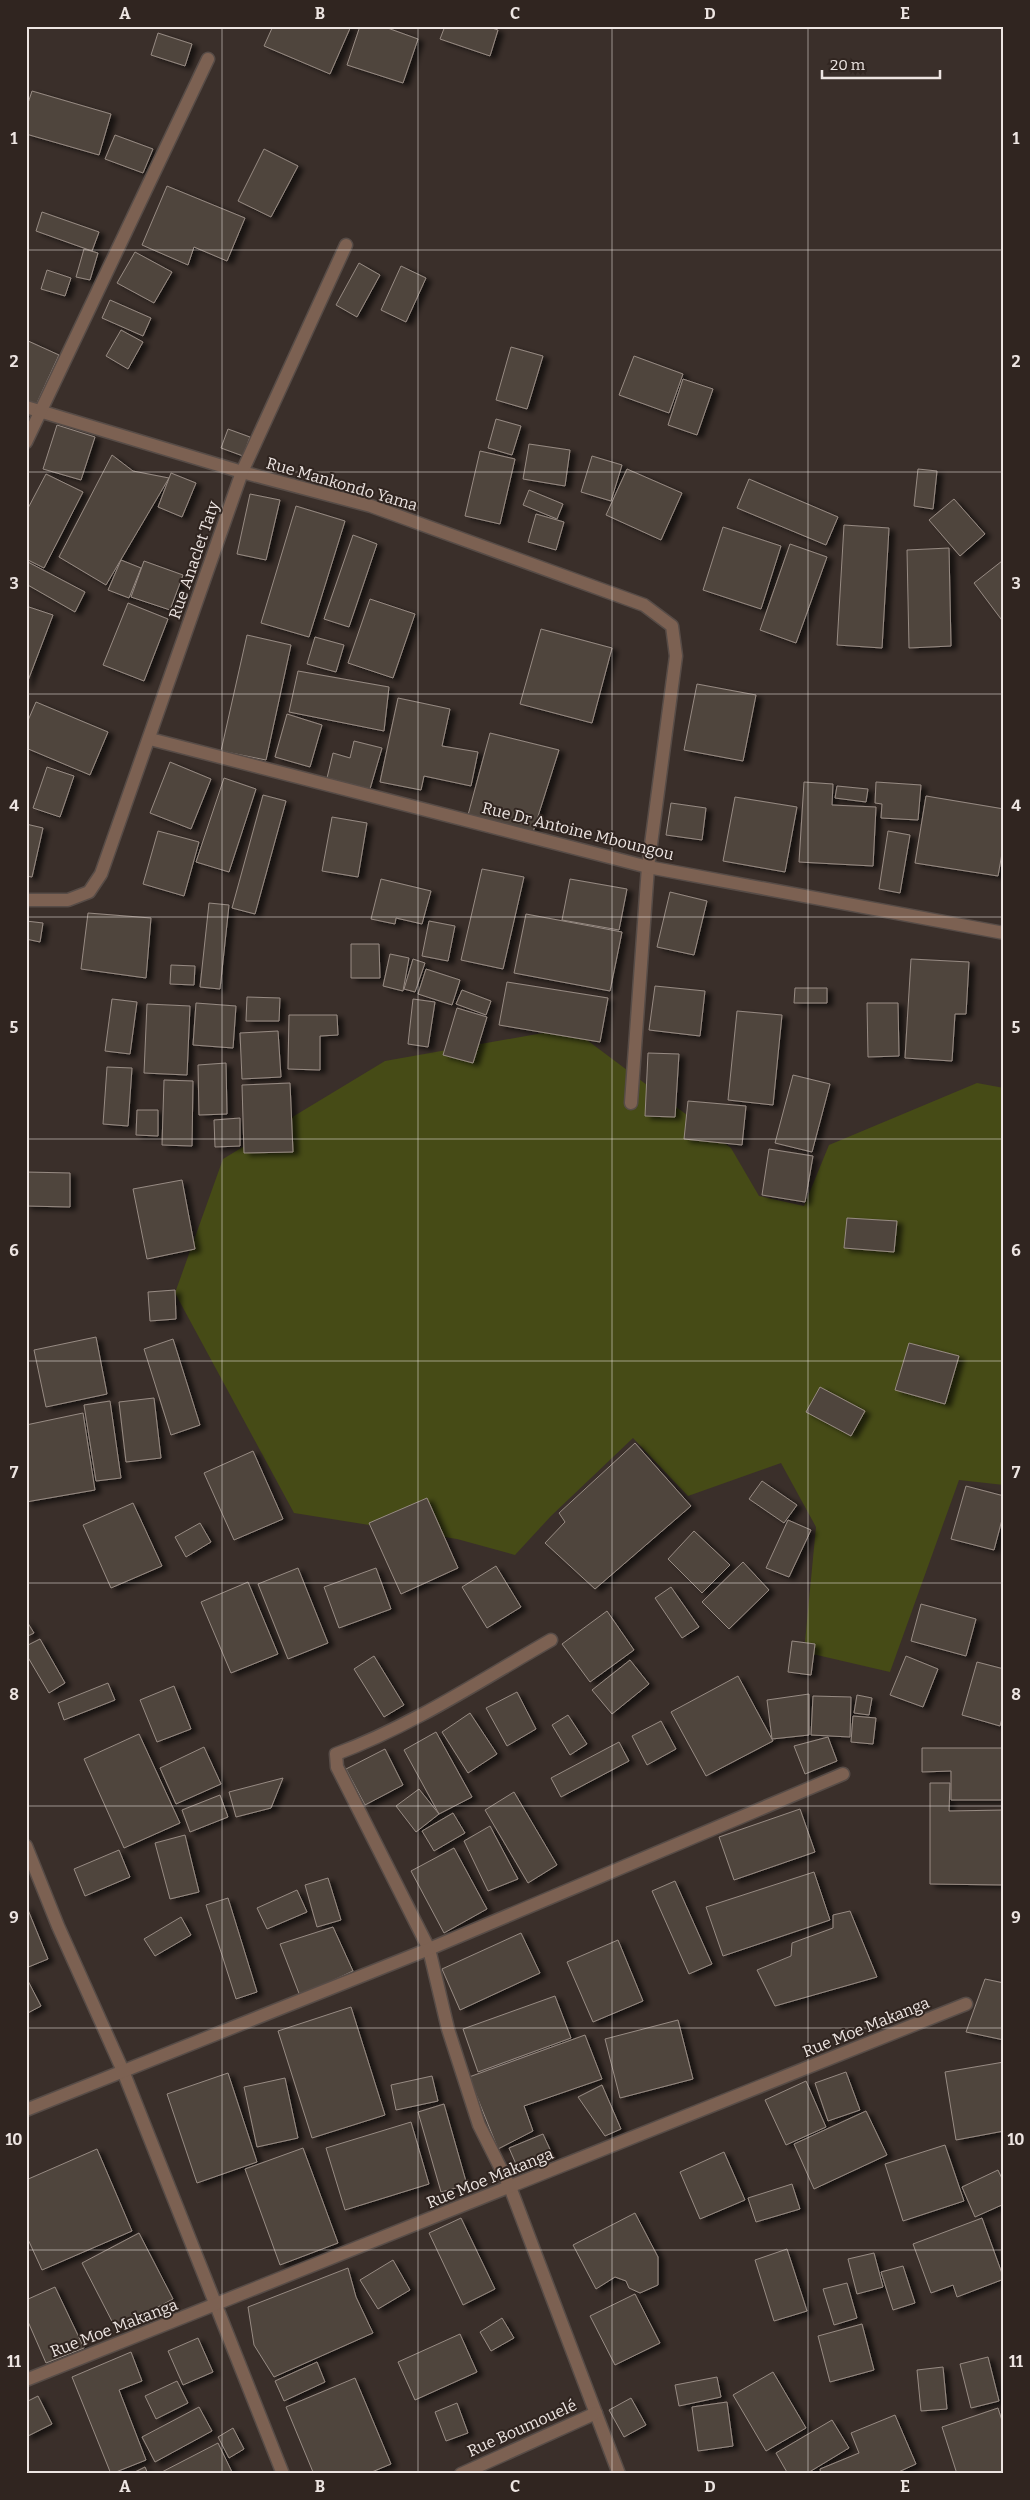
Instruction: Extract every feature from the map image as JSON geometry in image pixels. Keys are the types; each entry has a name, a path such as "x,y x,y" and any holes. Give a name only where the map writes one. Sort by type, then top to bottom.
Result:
{"street":[{"path":"26,442 208,59"},
{"name":"Rue Anaclet Taty","path":"26,900 68,900 89,892 102,874 242,472 346,245"},
{"name":"Rue Mankondo Yama","path":"26,407 242,472 371,506 644,605 672,626 676,656 648,867 631,1103"},
{"name":"Rue Dr Antoine Mboungou","path":"150,738 648,867 1004,933"},
{"path":"551,1640 437,1706 375,1738 336,1754 337,1767 429,1949 448,2029 479,2125 510,2187 619,2474"},
{"path":"26,2110 429,1949 844,1774"},
{"path":"26,1846 58,1926 123,2071 283,2474"},
{"name":"Rue Moe Makanga","path":"26,2380 966,2004"},
{"name":"Rue Boumouelé","path":"461,2474 596,2413"}],"green space":[{"path":"571,1028 731,1148 759,1196 804,1206 829,1145 977,1083 1004,1088 1004,1485 959,1480 890,1672 804,1652 816,1527 781,1463 688,1496 633,1438 551,1516 515,1555 457,1539 294,1513 175,1293 223,1159 385,1061"}],"building":[{"path":"273,26 351,26 330,74 264,46"},
{"path":"360,26 382,26 418,39 403,83 347,65"},
{"path":"445,26 486,26 498,30 490,56 440,39"},
{"path":"158,33 192,44 185,66 151,55"},
{"path":"32,91 111,114 99,155 26,134 26,109"},
{"path":"115,135 153,149 143,173 105,159"},
{"path":"264,149 298,166 271,217 238,201"},
{"path":"167,186 245,218 227,261 194,247 188,265 142,245"},
{"path":"42,212 99,232 92,251 36,231"},
{"path":"84,249 98,253 90,280 76,277"},
{"path":"135,252 172,272 154,303 117,283"},
{"path":"359,263 380,275 357,317 336,305"},
{"path":"401,266 426,278 406,322 381,310"},
{"path":"47,270 71,278 65,296 41,289"},
{"path":"110,300 151,318 143,336 102,318"},
{"path":"121,330 143,342 128,369 106,356"},
{"path":"26,340 59,355 36,405 26,400"},
{"path":"511,347 543,356 527,409 496,400"},
{"path":"634,356 683,374 669,413 619,395"},
{"path":"683,379 713,389 697,435 668,425"},
{"path":"496,419 521,426 512,455 488,448"},
{"path":"57,425 95,437 81,480 43,469"},
{"path":"228,429 250,437 243,456 221,448"},
{"path":"529,444 570,450 565,486 523,479"},
{"path":"480,451 515,459 500,524 465,516"},
{"path":"112,455 133,471 169,478 106,585 59,557"},
{"path":"592,456 622,465 611,501 581,492"},
{"path":"627,469 682,493 661,540 606,515"},
{"path":"918,469 937,471 933,509 914,506"},
{"path":"171,473 196,483 182,517 158,507"},
{"path":"46,474 83,492 44,568 26,559 26,512"},
{"path":"749,479 838,517 826,545 737,508"},
{"path":"529,490 563,504 557,519 523,505"},
{"path":"250,494 280,500 266,560 237,554"},
{"path":"954,499 985,534 960,556 929,520"},
{"path":"296,506 345,521 309,637 261,623"},
{"path":"536,514 564,522 556,550 528,542"},
{"path":"844,525 889,528 882,648 837,645"},
{"path":"723,527 781,546 761,609 703,590"},
{"path":"353,535 377,544 349,627 324,619"},
{"path":"790,544 827,557 796,643 760,630"},
{"path":"949,548 951,646 909,648 907,550"},
{"path":"121,560 141,568 129,598 108,590"},
{"path":"26,561 85,592 75,612 26,584"},
{"path":"144,561 183,575 170,610 131,597"},
{"path":"1002,561 1004,563 1004,623 974,583"},
{"path":"370,599 415,614 393,678 348,663"},
{"path":"128,603 168,619 144,681 103,665"},
{"path":"26,606 53,615 26,686"},
{"path":"541,629 612,648 592,723 520,704"},
{"path":"247,635 291,645 266,760 221,751"},
{"path":"315,637 344,645 336,672 307,664"},
{"path":"298,671 389,687 384,731 289,712"},
{"path":"697,684 756,695 743,761 684,750"},
{"path":"398,698 450,709 442,746 478,752 471,786 424,776 421,790 380,782"},
{"path":"36,702 108,732 90,775 26,748 26,725"},
{"path":"287,714 322,725 310,767 275,757"},
{"path":"490,733 559,750 533,832 468,815"},
{"path":"354,741 382,748 370,789 327,778 333,753 350,758"},
{"path":"170,762 211,779 191,829 150,813"},
{"path":"47,767 74,776 60,817 33,808"},
{"path":"224,778 256,789 229,872 196,862"},
{"path":"804,782 833,784 832,805 876,807 873,866 799,862"},
{"path":"876,782 921,785 918,820 881,818 882,804 875,803"},
{"path":"837,786 868,789 866,802 835,798"},
{"path":"263,795 286,801 255,914 232,908"},
{"path":"926,796 1004,809 1004,842 998,876 915,863"},
{"path":"735,797 797,807 785,872 723,861"},
{"path":"671,803 706,808 702,840 666,835"},
{"path":"332,817 367,823 358,877 322,871"},
{"path":"26,824 43,828 32,877 26,876"},
{"path":"158,831 199,842 184,896 143,884"},
{"path":"888,831 910,835 900,893 879,889"},
{"path":"482,869 524,877 503,969 461,960"},
{"path":"381,879 431,891 422,924 396,918 395,924 371,919"},
{"path":"570,879 627,889 619,930 562,920"},
{"path":"670,892 707,901 694,955 657,947"},
{"path":"209,903 229,905 220,989 200,987"},
{"path":"88,913 151,918 146,978 81,969"},
{"path":"526,914 622,932 610,991 514,973"},
{"path":"26,921 43,923 40,942 26,939"},
{"path":"429,921 455,926 448,961 422,956"},
{"path":"351,944 379,944 380,978 351,978"},
{"path":"390,954 409,958 403,991 383,986"},
{"path":"413,959 425,963 415,992 404,989"},
{"path":"911,959 969,962 966,1014 955,1014 952,1061 905,1058"},
{"path":"171,965 195,966 194,985 170,984"},
{"path":"426,969 460,980 452,1005 418,994"},
{"path":"507,982 608,998 600,1042 499,1025"},
{"path":"655,986 705,991 700,1036 649,1030"},
{"path":"795,988 827,988 827,1003 794,1003"},
{"path":"462,990 491,1001 486,1015 456,1004"},
{"path":"247,997 280,998 279,1021 246,1021"},
{"path":"112,999 137,1002 130,1054 105,1051"},
{"path":"413,999 435,1002 428,1047 408,1044"},
{"path":"196,1003 236,1006 233,1048 193,1045"},
{"path":"867,1003 898,1003 899,1056 868,1057"},
{"path":"147,1004 190,1006 187,1075 144,1073"},
{"path":"457,1008 487,1017 473,1063 443,1055"},
{"path":"737,1011 782,1015 773,1105 728,1100"},
{"path":"289,1015 337,1015 338,1035 320,1036 320,1070 288,1069"},
{"path":"278,1031 281,1077 242,1079 240,1033"},
{"path":"648,1053 679,1054 675,1117 645,1116"},
{"path":"226,1063 227,1114 199,1115 198,1065"},
{"path":"107,1067 132,1068 128,1126 103,1124"},
{"path":"793,1075 830,1084 812,1152 775,1143"},
{"path":"164,1080 193,1081 192,1146 162,1145"},
{"path":"290,1083 293,1152 244,1153 242,1085"},
{"path":"688,1101 746,1106 742,1145 684,1139"},
{"path":"137,1110 158,1110 158,1136 136,1135"},
{"path":"240,1118 240,1146 215,1147 214,1120"},
{"path":"769,1149 813,1156 805,1202 762,1195"},
{"path":"26,1172 70,1173 70,1207 26,1206"},
{"path":"182,1180 195,1249 147,1259 133,1189"},
{"path":"847,1218 897,1221 894,1252 844,1248"},
{"path":"175,1290 176,1319 150,1321 148,1292"},
{"path":"96,1337 107,1394 46,1407 34,1350"},
{"path":"173,1339 200,1425 171,1435 144,1349"},
{"path":"909,1343 959,1356 945,1404 895,1390"},
{"path":"820,1387 865,1411 851,1436 806,1412"},
{"path":"154,1398 161,1458 126,1462 119,1402"},
{"path":"110,1401 121,1478 96,1481 84,1405"},
{"path":"83,1413 95,1490 26,1502 26,1425"},
{"path":"635,1443 691,1506 595,1589 545,1543 565,1522 559,1513"},
{"path":"253,1451 283,1519 234,1540 204,1473"},
{"path":"762,1481 797,1505 784,1523 749,1499"},
{"path":"966,1486 1004,1496 1004,1512 994,1550 951,1539"},
{"path":"427,1498 458,1568 401,1594 369,1523"},
{"path":"133,1503 162,1566 111,1588 83,1525"},
{"path":"788,1520 811,1530 789,1577 766,1568"},
{"path":"200,1523 211,1542 186,1557 175,1537"},
{"path":"694,1531 730,1565 702,1593 668,1559"},
{"path":"743,1562 769,1590 729,1629 702,1602"},
{"path":"496,1566 521,1607 487,1628 462,1587"},
{"path":"298,1568 328,1643 288,1659 258,1584"},
{"path":"376,1568 391,1609 339,1628 324,1587"},
{"path":"248,1582 278,1654 231,1673 201,1602"},
{"path":"671,1587 699,1627 682,1638 655,1598"},
{"path":"921,1604 976,1619 966,1656 911,1641"},
{"path":"607,1611 634,1650 590,1682 562,1644"},
{"path":"26,1620 34,1633 26,1637"},
{"path":"40,1639 65,1683 49,1693 26,1654 26,1646"},
{"path":"792,1641 815,1644 811,1675 788,1672"},
{"path":"374,1656 404,1705 384,1717 354,1669"},
{"path":"906,1656 938,1669 923,1707 890,1695"},
{"path":"630,1660 649,1684 612,1714 592,1690"},
{"path":"977,1662 1004,1669 1004,1711 1000,1726 962,1715"},
{"path":"738,1676 773,1741 706,1776 671,1712"},
{"path":"108,1683 115,1700 64,1720 58,1703"},
{"path":"174,1686 191,1729 157,1742 140,1700"},
{"path":"517,1692 536,1729 507,1746 486,1708"},
{"path":"809,1694 809,1735 772,1739 767,1700"},
{"path":"857,1695 872,1698 869,1715 854,1713"},
{"path":"813,1696 851,1697 850,1737 811,1735"},
{"path":"470,1713 497,1754 468,1773 442,1732"},
{"path":"568,1715 587,1744 570,1755 552,1725"},
{"path":"853,1716 876,1718 873,1744 851,1742"},
{"path":"661,1721 676,1749 647,1765 632,1736"},
{"path":"436,1732 472,1797 439,1814 404,1750"},
{"path":"139,1734 180,1823 124,1848 84,1759"},
{"path":"828,1737 837,1761 805,1774 794,1746"},
{"path":"619,1742 629,1761 561,1797 551,1778"},
{"path":"204,1747 221,1784 176,1804 160,1768"},
{"path":"922,1748 1002,1748 1004,1800 951,1800 951,1771 922,1772"},
{"path":"385,1749 403,1785 365,1805 346,1769"},
{"path":"283,1778 271,1808 236,1817 229,1792"},
{"path":"930,1783 950,1783 949,1811 1004,1810 1004,1885 930,1884"},
{"path":"419,1789 439,1814 416,1832 396,1806"},
{"path":"514,1792 557,1865 528,1883 485,1810"},
{"path":"220,1795 228,1817 190,1832 182,1810"},
{"path":"800,1809 815,1852 734,1880 719,1837"},
{"path":"453,1813 465,1833 434,1851 422,1831"},
{"path":"490,1826 518,1879 488,1891 464,1841"},
{"path":"185,1835 199,1892 170,1899 155,1843"},
{"path":"454,1848 487,1909 444,1933 411,1871"},
{"path":"119,1850 130,1877 85,1896 74,1869"},
{"path":"814,1872 830,1920 723,1956 706,1907"},
{"path":"328,1878 341,1920 317,1927 305,1885"},
{"path":"675,1881 712,1964 689,1974 652,1891"},
{"path":"297,1890 307,1912 267,1929 257,1908"},
{"path":"228,1898 257,1992 236,1999 206,1905"},
{"path":"26,1905 48,1959 26,1968"},
{"path":"850,1911 877,1977 775,2006 757,1970 791,1956 792,1943 833,1928 833,1915"},
{"path":"181,1917 191,1935 155,1956 144,1939"},
{"path":"333,1927 353,1971 300,1996 280,1944"},
{"path":"521,1933 540,1973 460,2010 442,1969"},
{"path":"618,1940 643,2001 593,2022 567,1962"},
{"path":"985,1979 1004,1983 1004,2040 966,2032"},
{"path":"26,1980 41,2006 26,2014"},
{"path":"555,1996 571,2038 478,2072 463,2029"},
{"path":"351,2007 385,2115 312,2138 278,2031"},
{"path":"678,2020 693,2079 620,2098 605,2039"},
{"path":"585,2035 602,2079 524,2106 533,2131 498,2149 469,2077"},
{"path":"1004,2062 1004,2131 956,2140 945,2072"},
{"path":"846,2072 860,2110 828,2121 815,2083"},
{"path":"228,2073 257,2162 197,2183 167,2094"},
{"path":"432,2076 438,2101 396,2110 391,2085"},
{"path":"285,2078 298,2138 257,2147 244,2087"},
{"path":"806,2081 826,2127 786,2145 765,2100"},
{"path":"602,2085 621,2129 605,2136 578,2097"},
{"path":"444,2104 467,2185 441,2192 418,2112"},
{"path":"866,2111 887,2155 814,2189 794,2144"},
{"path":"411,2122 429,2184 345,2210 326,2148"},
{"path":"543,2134 553,2156 519,2171 509,2148"},
{"path":"945,2145 964,2201 903,2221 885,2164"},
{"path":"303,2148 338,2243 280,2265 245,2169"},
{"path":"97,2149 132,2231 42,2270 26,2235 26,2180"},
{"path":"724,2152 745,2200 700,2219 680,2172"},
{"path":"998,2170 1004,2183 1004,2204 975,2217 962,2187"},
{"path":"792,2184 800,2209 756,2222 748,2198"},
{"path":"635,2213 658,2257 658,2285 640,2293 629,2288 626,2281 615,2277 596,2289 573,2245"},
{"path":"461,2218 495,2289 463,2305 429,2233"},
{"path":"982,2218 1004,2279 957,2297 953,2285 931,2293 913,2244"},
{"path":"139,2233 173,2299 116,2329 82,2263"},
{"path":"787,2249 807,2311 774,2321 755,2260"},
{"path":"874,2253 883,2287 857,2294 848,2259"},
{"path":"393,2260 410,2290 378,2309 360,2280"},
{"path":"903,2266 915,2303 893,2310 881,2272"},
{"path":"348,2268 356,2297 373,2333 274,2377 254,2345 248,2307"},
{"path":"847,2283 857,2318 834,2325 823,2289"},
{"path":"55,2287 84,2348 46,2363 26,2317 26,2300"},
{"path":"635,2294 660,2343 615,2365 590,2316"},
{"path":"502,2318 514,2338 491,2351 480,2332"},
{"path":"862,2324 874,2370 830,2382 818,2336"},
{"path":"460,2334 477,2372 415,2400 398,2362"},
{"path":"198,2338 213,2372 183,2385 168,2351"},
{"path":"131,2352 142,2381 119,2390 146,2460 111,2474 72,2377"},
{"path":"988,2357 999,2401 971,2408 960,2364"},
{"path":"317,2362 325,2382 284,2401 275,2381"},
{"path":"943,2367 947,2409 921,2411 917,2370"},
{"path":"773,2372 806,2428 766,2451 733,2395"},
{"path":"717,2377 721,2397 679,2406 675,2385"},
{"path":"355,2378 391,2464 367,2474 309,2474 313,2472 286,2407"},
{"path":"177,2381 188,2403 156,2419 145,2396"},
{"path":"38,2396 52,2424 26,2437 26,2402"},
{"path":"631,2398 646,2425 624,2437 609,2410"},
{"path":"727,2402 733,2446 698,2451 692,2407"},
{"path":"457,2403 468,2433 446,2441 435,2412"},
{"path":"199,2407 212,2431 155,2462 142,2437"},
{"path":"998,2408 1004,2427 1004,2474 957,2474 942,2427"},
{"path":"895,2415 916,2464 894,2474 821,2474 820,2469 859,2453 851,2433"},
{"path":"832,2420 849,2448 806,2474 788,2474 776,2453"},
{"path":"233,2428 244,2449 229,2458 218,2437"},
{"path":"218,2443 233,2474 158,2474"},
{"path":"145,2467 148,2474 131,2474"}]}
